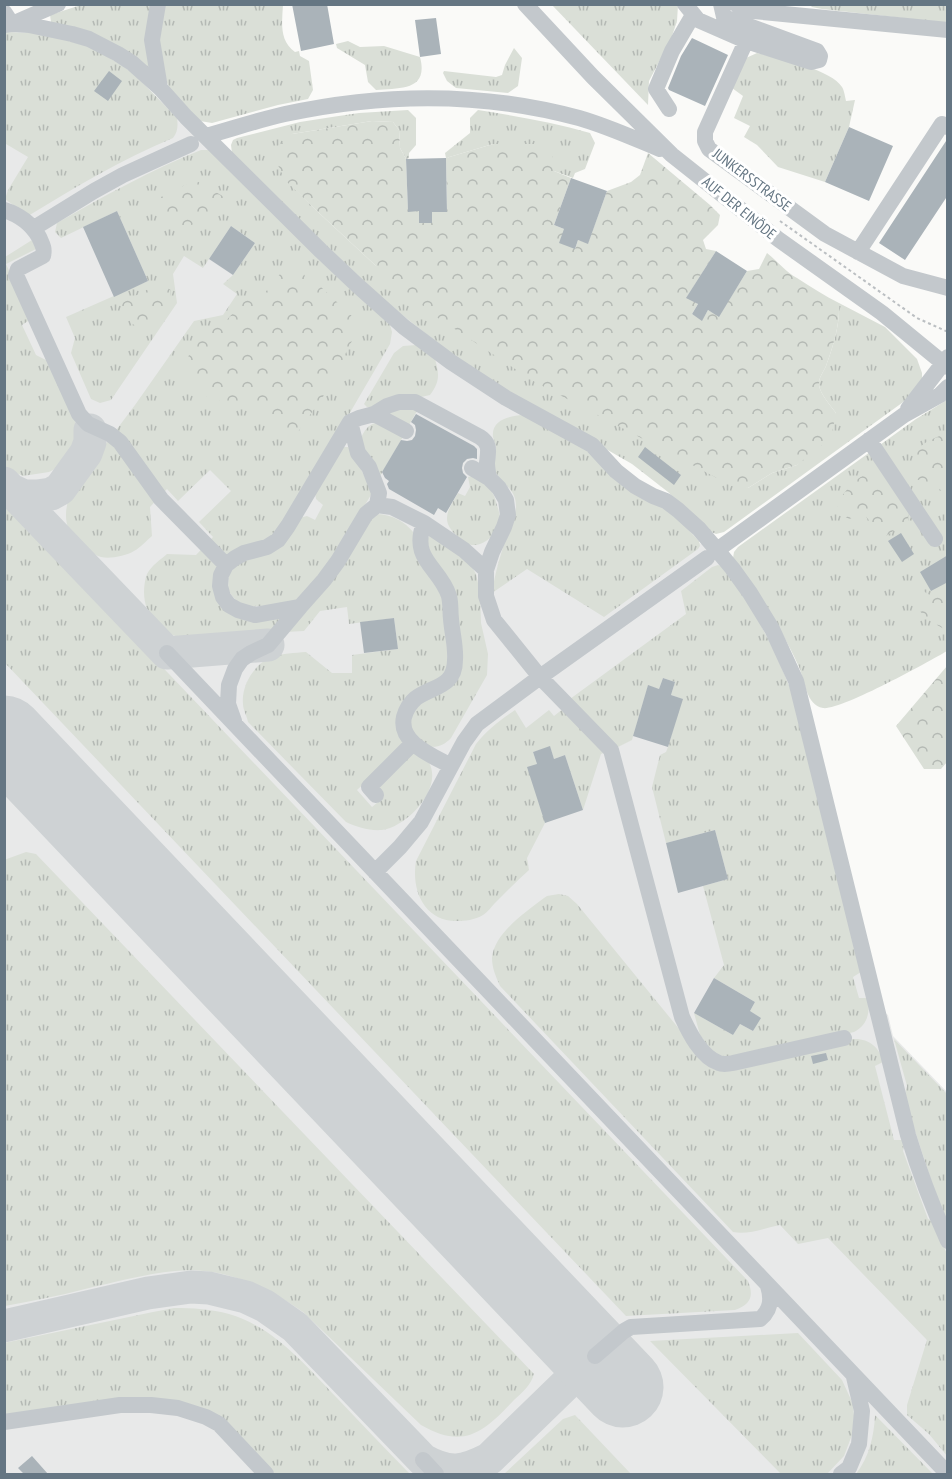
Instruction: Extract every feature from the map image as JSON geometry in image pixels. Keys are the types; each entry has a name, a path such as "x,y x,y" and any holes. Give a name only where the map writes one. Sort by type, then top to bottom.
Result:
{"street":[{"path":"7,20 58,4"},
{"path":"158,4 152,40 160,88"},
{"name":"AUF DER EINÖDE","path":"525,4 607,91 672,154 778,239 946,362"},
{"path":"669,109 656,89 689,10 698,20 746,41 811,62 819,60 820,56 817,51 724,17 721,4"},
{"path":"736,4 743,10 948,30"},
{"path":"7,20 88,39 132,63 160,88 198,140 404,327 442,356 506,398 592,445 616,471 635,486 666,501 678,510 699,529 712,554 732,568 762,610 796,681 908,1135 934,1212 948,1241"},
{"name":"JUNKERSSTRASSE","path":"746,41 705,132 705,141 709,149 825,234 903,276 948,288"},
{"path":"34,228 123,175 198,140 251,123 321,107 392,99 430,98 506,104 580,118 672,154"},
{"path":"858,252 942,124 948,127"},
{"path":"4,210 27,221 34,228 44,249 43,256 18,269 16,275 79,414 88,424 110,434 120,442 161,499 226,565"},
{"path":"904,415 946,362"},
{"path":"375,872 421,822 464,742 477,724 869,440 904,415 940,395 948,387"},
{"path":"300,607 255,615 238,610 229,605 223,597 220,586 221,575 226,565 234,558 267,547 278,540 350,422 399,402 415,402 486,441 489,447 487,469 489,478"},
{"path":"374,414 406,431"},
{"path":"236,726 228,704 229,685 235,669 251,652 268,645 331,571 366,514 377,505 379,493 369,467 358,453 350,422"},
{"path":"869,440 935,539"},
{"path":"472,468 489,478 506,500 508,515 486,570 486,596 494,620 540,677 611,750 682,1017 691,1036 700,1048 720,1065 844,1038"},
{"path":"377,505 392,507 424,523 464,550 486,570"},
{"path":"424,523 420,537 422,552 425,560 444,584 450,600 456,661 450,678 445,683 411,703 406,710 404,727 413,743 451,766"},
{"path":"167,653 948,1474"},
{"path":"376,795 369,787 413,743"},
{"path":"595,1356 631,1327 760,1319 770,1305 771,1297 768,1286"},
{"path":"841,1474 849,1467 859,1444 862,1411 854,1377"},
{"path":"4,1422 120,1405 178,1408 219,1424 266,1474"},
{"path":"423,1460 436,1474"}],"shaded area":[{"path":"4,31 135,75 160,100 521,415 699,543 729,554 879,1008 888,1015 893,1036 947,1092 948,1474 5,1474"}],"green space":[{"path":"81,5 153,5 150,71 51,22 50,15"},
{"path":"165,5 283,5 283,31 286,42 290,48 295,52 299,51 300,56 309,61 313,90 308,99 212,123 200,121 169,88 164,74 158,38"},
{"path":"552,5 678,5 677,21 671,39 649,81 648,105"},
{"path":"810,5 947,5 947,23 822,9"},
{"path":"5,32 40,33 91,47 123,66 135,75 177,118 175,136 99,174 28,216 5,199 28,157 6,144 5,146"},
{"path":"348,41 360,47 384,46 420,57 422,68 420,76 410,86 376,90 368,82 365,65 337,48 336,44"},
{"path":"514,48 522,58 518,86 508,93 456,88 447,81 443,73 444,71 496,77 502,75"},
{"path":"757,53 803,65 827,75 842,87 846,101 855,100 849,127 825,182 778,167 757,145 744,137 750,126 734,118 743,96 732,88 746,58"},
{"path":"408,110 416,118 416,145 409,153 409,158 406,159 400,148 399,130 393,122 372,121 292,134 285,179 375,265 748,488 772,473 797,465 836,413 821,392 819,382 834,341 839,318 839,303 885,327 917,359 922,380 906,400 724,532 716,534 711,532 668,492 632,464 533,407 463,363 372,291 232,153 231,145 237,138 300,122 359,113"},
{"path":"478,110 548,122 590,133 595,143 585,169 575,173 573,178 493,144 446,158 445,153 470,133 470,118"},
{"path":"372,121 393,122 399,130 400,148 406,159 408,211 419,211 419,223 432,223 432,212 447,211 446,158 493,144 537,144 552,149 554,171 571,178 554,225 564,229 575,249 578,240 588,243 607,191 631,182 640,175 648,153 720,215 718,225 703,240 706,249 716,251 687,297 698,304 692,314 702,320 708,310 719,316 747,271 759,269 767,253 793,276 839,303 839,318 834,341 819,382 821,392 836,413 831,438 797,465 772,473 748,488 732,486 535,382 435,316 318,212 285,180 277,163 278,146 292,134"},
{"path":"201,150 209,150 389,321 392,332 390,344 276,536 233,553 222,607 289,611 271,633 186,638 162,629 151,617 145,601 146,576 154,565 167,554 196,555 213,537 199,522 231,491 210,470 178,501 167,489 150,507 152,536 134,551 105,558 92,553 74,538 67,525 67,504 72,489 194,321 223,315 237,294 223,284 233,275 255,243 231,226 203,268 184,256 173,274 177,303 111,400 100,403 91,399 71,353 75,338 66,317 148,281 117,211 61,238 55,232 57,223 110,193"},
{"path":"195,180 226,198 178,236 153,201"},
{"path":"32,240 36,249 6,264 31,319 22,325 36,355 50,362 75,420 76,435 73,448 57,468 49,472 23,476 5,468 5,257"},
{"path":"286,266 304,271 305,278 312,286 321,287 358,322 360,327 332,384 295,436 274,423 264,408 252,402 232,403 209,399 179,371 205,330 223,324 243,302 268,290"},
{"path":"165,284 170,290 171,304 149,334 131,323 120,304 156,285"},
{"path":"416,345 434,356 438,372 434,390 430,395 372,408 367,407 364,404 394,353 403,346"},
{"path":"947,400 947,651 847,702 832,707 817,706 807,692 799,667 785,639 733,558 734,552 916,419"},
{"path":"403,406 417,411 409,425 384,413"},
{"path":"523,415 589,451 668,508 699,541 698,549 604,617 527,569 492,593 500,556 516,508 512,492 495,470 496,450 493,431 498,422"},
{"path":"375,423 404,435 380,476 367,456 361,438 366,429"},
{"path":"947,433 947,494 933,485 916,479 915,460 919,448 930,440"},
{"path":"342,447 348,447 353,452 372,493 333,560 298,600 284,604 249,607 237,602 228,588 229,573 245,557 299,518 307,516 315,520 323,505 316,499 315,493"},
{"path":"871,471 888,486 908,512 908,521 883,538 864,514 849,519 839,513 837,502 854,481"},
{"path":"472,476 484,483 492,492 500,518 499,525 492,536 477,545 462,541 450,529 447,519 449,509 458,493 465,496 470,487 468,477"},
{"path":"4,501 748,1281 751,1295 745,1305 735,1310 626,1316 5,663"},
{"path":"377,514 398,519 414,533 440,589 446,626 448,673 416,694 401,749 357,790 372,807 383,798 376,789 412,752 428,761 432,771 432,782 421,804 402,822 382,830 363,828 346,822 248,722 243,706 244,689 250,676 260,664 276,656 306,652 332,673 352,673 352,655 398,649 394,618 349,624 347,607 320,611 304,631 285,632 359,530"},
{"path":"432,531 471,565 476,574 480,592 481,623 488,654 487,675 451,738 440,746 432,747 420,741 409,724 414,708 459,673 427,540"},
{"path":"718,565 723,567 754,612 776,654 796,702 861,972 853,977 859,998 868,998 869,1003 865,1022 854,1032 733,1059 714,1054 700,1035 694,1013 733,1035 740,1024 753,1031 760,1018 750,1011 755,1002 714,978 724,965 703,886 728,879 715,830 666,843 652,787 660,755 666,752 668,747 682,699 671,695 675,682 663,678 659,689 648,686 632,740 616,748 570,699 686,614 681,591 712,567"},
{"path":"947,586 948,629 946,630 932,622 913,604 913,595 921,589 935,595"},
{"path":"947,666 947,762 941,769 924,769 896,726"},
{"path":"564,708 606,752 601,754 583,810 565,755 554,759 550,747 533,752 537,764 545,823 527,858 529,870 480,917 456,921 436,916 428,910 418,893 416,861 476,744 515,710 526,728 549,710 554,716"},
{"path":"26,852 36,854 534,1374 526,1388 493,1421 483,1429 461,1437 449,1436 421,1425 303,1312 259,1286 226,1275 192,1270 164,1272 5,1306 4,860"},
{"path":"559,894 568,896 577,904 689,1041 737,1067 853,1039 864,1040 872,1044 879,1052 883,1062 875,1066 894,1140 902,1140 904,1143 903,1151 928,1219 933,1221 947,1254 947,1456 929,1434 907,1415 907,1405 927,1340 828,1238 798,1244 780,1225 751,1232 733,1232 500,986 493,969 492,958 498,940 512,924 544,898"},
{"path":"894,1039 947,1094 947,1229 904,1097 907,1086"},
{"path":"174,1308 202,1309 229,1314 245,1320 275,1338 301,1360 410,1474 272,1474 183,1406 5,1419 4,1343"},
{"path":"798,1333 842,1380 853,1404 852,1435 844,1456 827,1474 781,1474 650,1341"},
{"path":"575,1415 631,1474 504,1474 563,1419"},
{"path":"875,1415 933,1474 856,1474 870,1446"}],"building":[{"path":"292,4 327,4 334,44 301,51"},
{"path":"436,18 441,54 420,57 415,20"},
{"path":"692,38 728,55 705,106 668,88 681,56"},
{"path":"109,71 122,81 108,101 94,91"},
{"path":"849,127 893,146 869,201 825,182"},
{"path":"948,138 948,195 905,260 879,243"},
{"path":"446,158 447,212 432,212 432,223 419,223 419,211 408,212 406,159"},
{"path":"571,178 607,191 588,244 578,240 575,249 559,243 564,229 554,225"},
{"path":"117,211 148,281 114,297 83,227"},
{"path":"231,226 255,243 233,275 209,259"},
{"path":"716,251 747,271 719,317 708,310 702,321 692,314 698,304 686,298"},
{"path":"416,414 477,449 477,459 467,459 463,463 463,473 467,477 446,513 438,508 434,515 389,489 387,484 389,481 382,472 401,440 412,440 415,436 415,425 411,422"},
{"path":"645,447 681,475 674,485 638,457"},
{"path":"901,533 914,554 902,562 888,541"},
{"path":"948,555 948,582 931,591 920,572"},
{"path":"394,618 398,649 364,653 360,622"},
{"path":"663,678 675,682 671,695 683,699 668,747 633,736 648,685 659,689"},
{"path":"550,746 554,759 565,755 583,810 545,823 527,767 537,764 533,752"},
{"path":"715,830 728,879 678,893 666,843"},
{"path":"714,978 755,1002 750,1011 761,1018 753,1031 740,1024 733,1035 694,1013"},
{"path":"826,1053 828,1060 813,1064 811,1056"},
{"path":"32,1456 48,1474 24,1474 18,1468"}],"taxiway":[{"path":"11,490 24,496 37,496 51,494 60,489 86,453 90,442 90,430"},
{"path":"4,483 167,653 268,645"},
{"path":"4,1326 148,1293 191,1287 209,1288 246,1297 265,1306 295,1327 423,1460 449,1470 472,1467 489,1459 595,1356"}],"runway":[{"path":"4,736 623,1387"}]}
